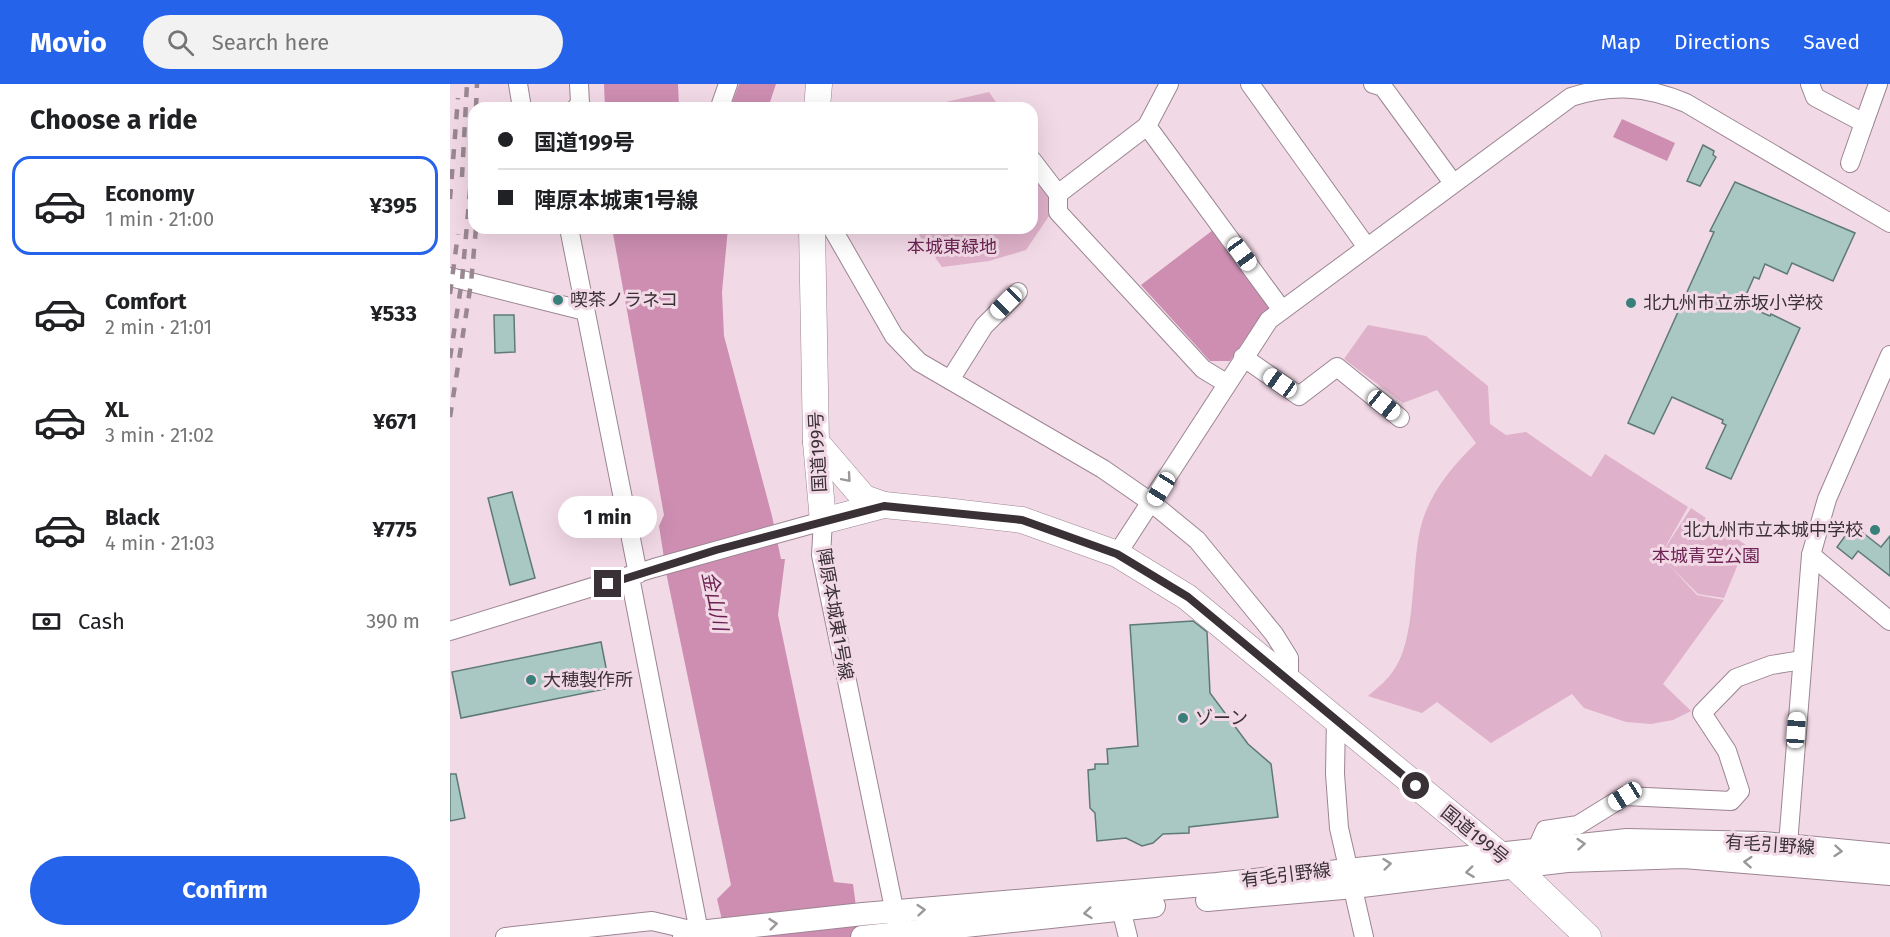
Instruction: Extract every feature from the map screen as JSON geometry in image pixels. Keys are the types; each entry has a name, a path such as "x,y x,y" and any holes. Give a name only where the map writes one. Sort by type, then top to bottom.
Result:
{"highway":[{"path":"818,102 819,84"},
{"name":"国道199号","path":"812,234 816,442 823,520 884,506 1022,520 1117,554 1188,597 1336,717 1505,860 1588,937"},
{"path":"816,442 864,498 884,506"}],"main road":[{"name":"有毛引野線","path":"1505,860 1537,848 1627,840 1763,843 1787,856 1890,874"},
{"name":"有毛引野線","path":"700,934 863,914 897,927 1121,909 1351,877 1505,860 1567,861 1684,857 1890,855"},
{"name":"有毛引野線","path":"862,937 897,927 1103,895 1351,877"}],"street":[{"path":"518,84 521,102"},
{"path":"579,84 580,102"},
{"path":"721,102 728,84"},
{"path":"1058,194 1147,126 1169,84"},
{"path":"1250,84 1366,246"},
{"path":"1373,84 1383,87 1453,183"},
{"path":"1810,84 1815,97 1864,123"},
{"path":"1850,163 1878,84"},
{"path":"1117,554 1269,320 1366,246 1571,97 1592,86 1639,87 1686,103 1890,223"},
{"path":"1147,126 1282,310"},
{"path":"1038,168 1058,194 1058,212 1203,369 1226,383"},
{"path":"505,937 652,921 700,934 641,573 570,234"},
{"path":"835,234 894,336 919,362 1103,469 1152,503 1197,540 1274,634 1289,658 1289,680"},
{"path":"450,277 585,310"},
{"path":"950,380 984,326 1018,292"},
{"path":"1243,357 1299,396 1337,367 1400,418"},
{"path":"1787,856 1811,555 1827,499 1890,357"},
{"name":"陣原本城東1号線","path":"450,631 823,520 821,555 897,927"},
{"path":"1811,555 1890,621"},
{"path":"1537,848 1545,830 1578,825 1625,796 1731,801 1740,791 1727,752 1702,713 1736,678 1771,665 1802,660"},
{"path":"1336,717 1335,774 1339,828 1364,937"},
{"path":"1121,909 1128,937"}],"green space":[{"path":"989,92 996,102 946,102"},
{"name":"本城東緑地","path":"1038,179 1053,198 1053,210 1038,232"},
{"name":"本城東緑地","path":"918,234 1037,234 1026,250 989,261 942,267"},
{"name":"本城青空公園","path":"1368,325 1426,336 1488,386 1490,424 1506,435 1526,432 1591,477 1605,454 1688,507 1660,556 1691,508 1746,545 1724,598 1698,594 1667,563 1697,595 1724,600 1663,684 1691,711 1673,720 1651,724 1626,722 1584,708 1572,694 1491,743 1437,702 1422,713 1368,696 1391,674 1400,660 1406,643 1418,543 1421,526 1430,502 1443,481 1476,443 1437,390 1403,403 1344,359"}],"water":[{"path":"604,84 678,84 679,102 605,102"},
{"path":"739,84 776,84 770,102 732,102"},
{"path":"1622,119 1675,143 1667,161 1613,137"},
{"path":"1213,230 1271,308 1256,323 1230,361 1210,361 1141,285"},
{"name":"金山川","path":"613,234 727,234 722,292 724,336 772,516 781,559 785,559 778,615 834,882 853,884 860,937 726,937 717,899 731,885 667,577 659,526 664,515"}],"building":[{"path":"1703,145 1714,151 1713,155 1716,157 1700,186 1687,181"},
{"path":"1735,182 1855,233 1833,281 1792,263 1787,274 1765,264 1759,279 1754,277 1742,304 1770,316 1771,314 1800,328 1731,479 1706,468 1726,425 1722,423 1723,420 1672,397 1654,434 1628,423 1714,232 1710,231"},
{"path":"494,315 514,315 515,352 495,353"},
{"path":"512,492 535,578 510,585 488,498"},
{"path":"1853,525 1881,547 1890,536 1890,576 1858,551 1852,559 1837,547"},
{"name":"ゾーン","path":"1193,621 1207,632 1210,693 1248,744 1271,764 1278,817 1189,827 1189,833 1163,834 1153,843 1142,846 1126,838 1097,841 1095,813 1090,808 1088,770 1095,769 1095,764 1108,764 1107,749 1138,746 1130,625"},
{"name":"大穂製作所","path":"601,642 610,688 461,718 452,672"},
{"path":"450,774 456,774 465,818 450,821"}],"railway":[{"path":"462,177 467,84"},
{"path":"476,102 477,84"},
{"path":"450,199 458,98"},
{"path":"450,358 462,280 468,213"},
{"path":"450,294 458,234"},
{"path":"450,417 471,283 475,234"}],"place":[{"name":"喫茶ノラネコ","path":"558,300"},
{"name":"北九州市立赤坂小学校","path":"1631,303"},
{"name":"北九州市立本城中学校","path":"1875,530"},
{"name":"大穂製作所","path":"531,680"},
{"name":"ゾーン","path":"1183,718"}],"route":[{"path":"608,584 716,550 823,520 884,506 1022,520 1117,554 1188,597 1336,717 1416,786"}]}
